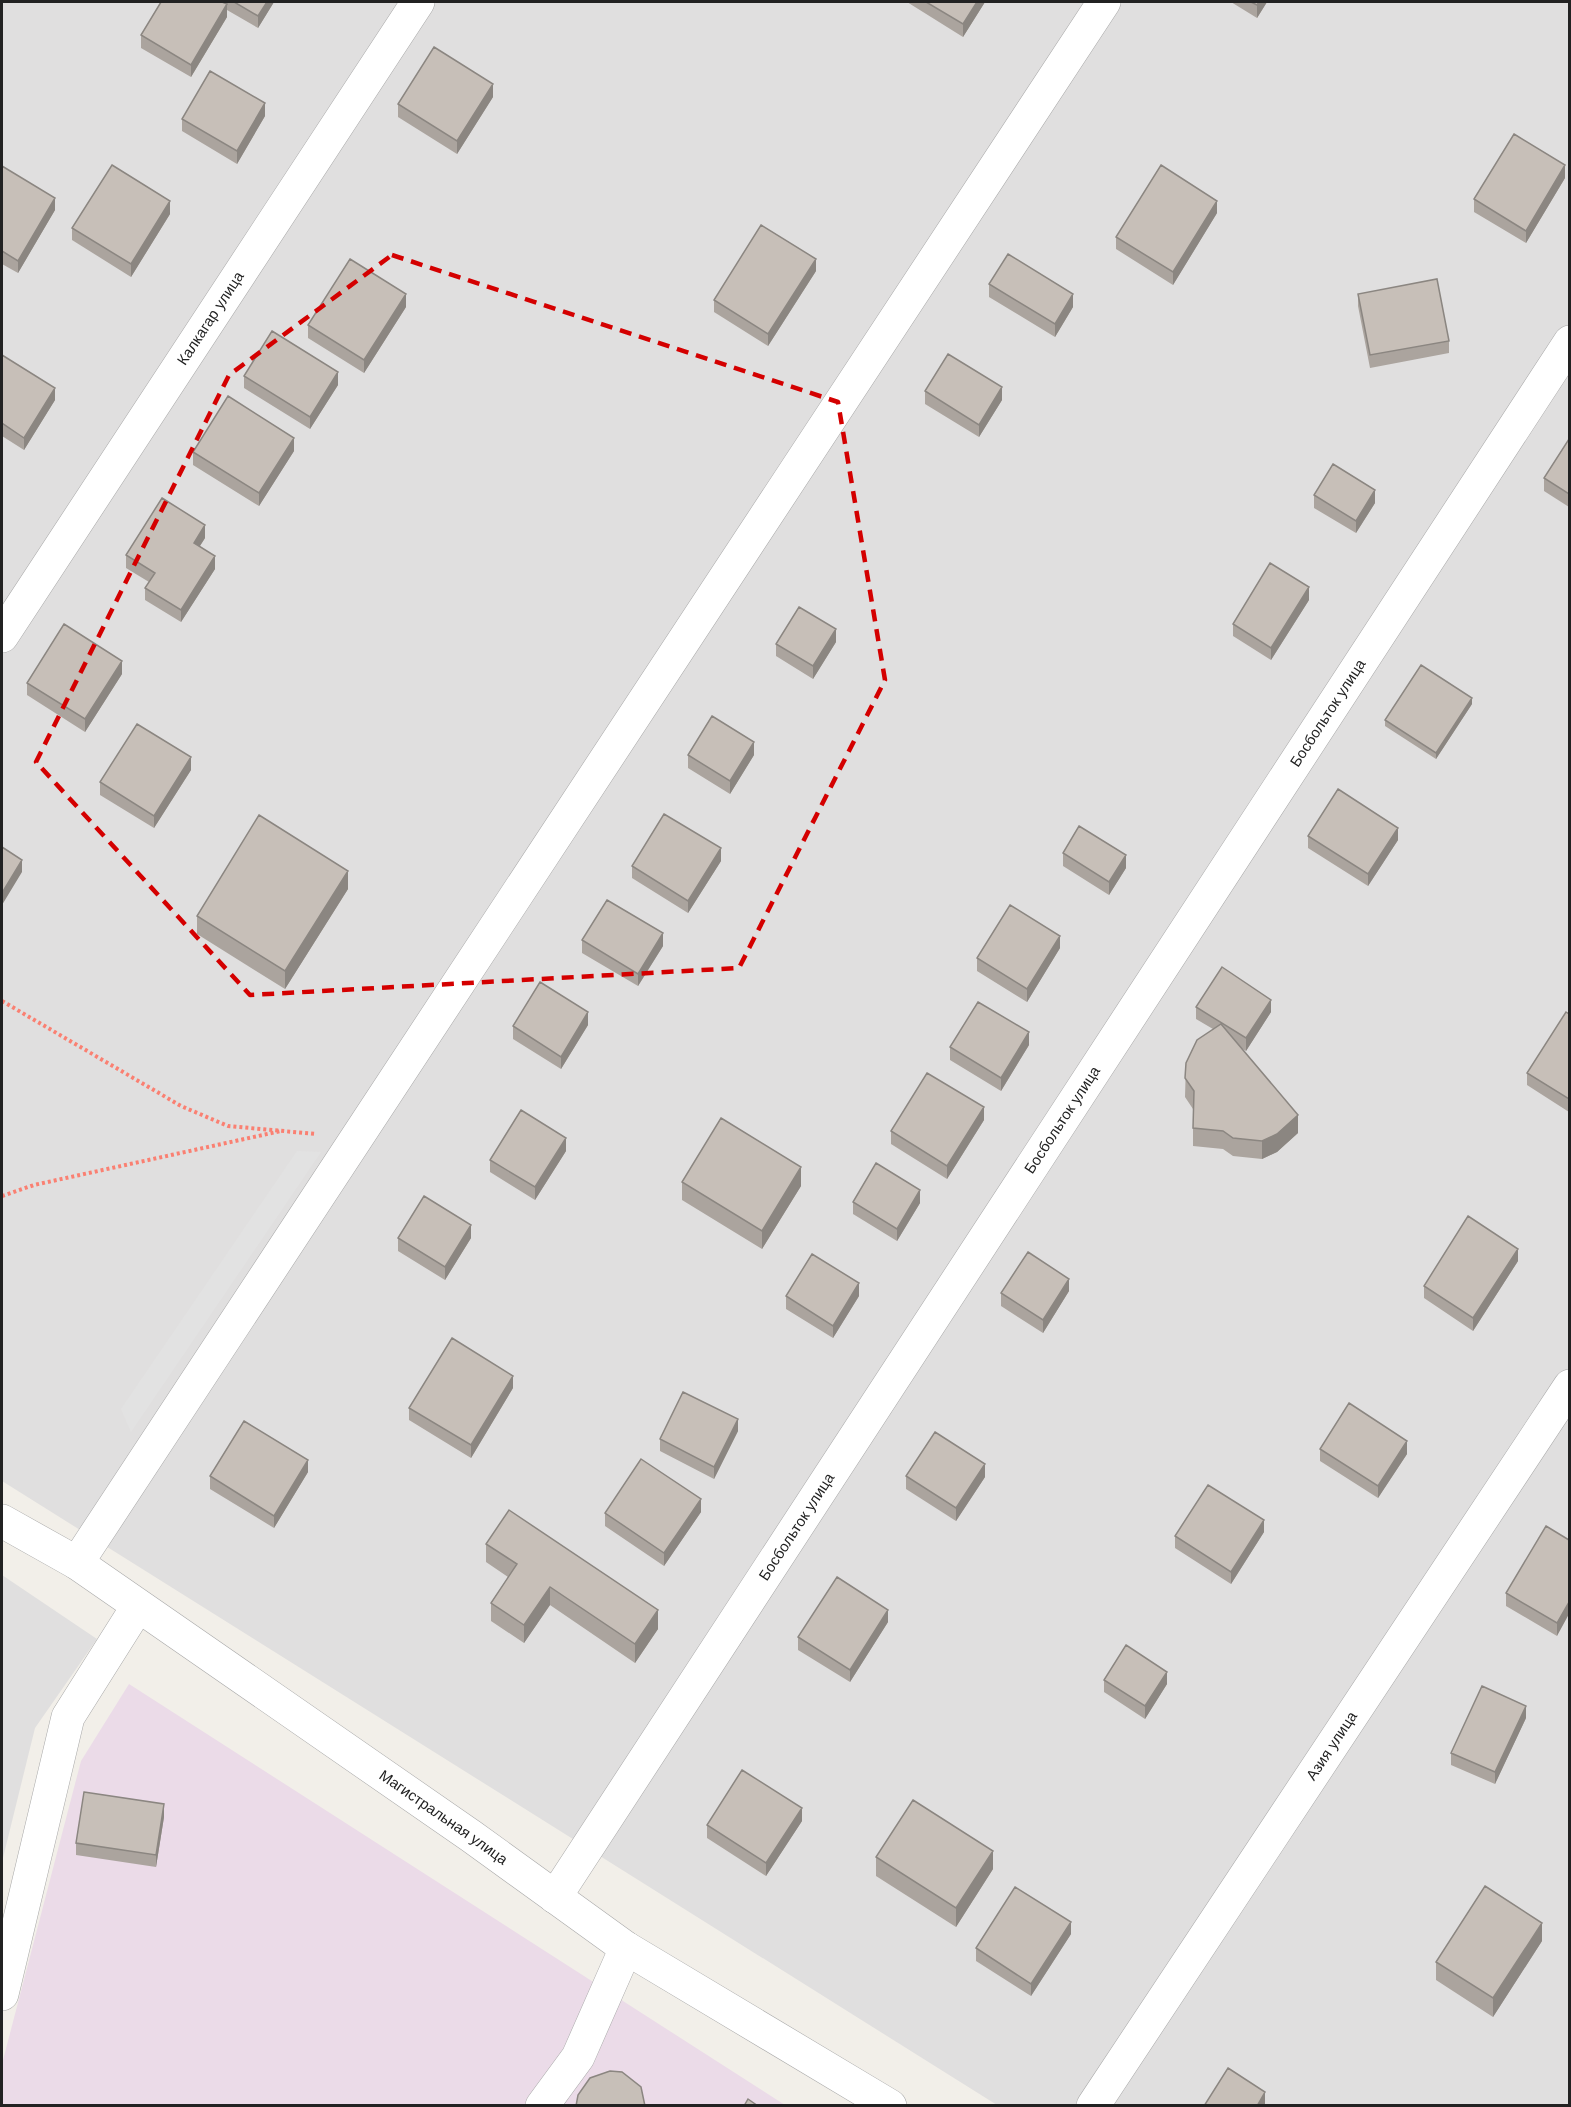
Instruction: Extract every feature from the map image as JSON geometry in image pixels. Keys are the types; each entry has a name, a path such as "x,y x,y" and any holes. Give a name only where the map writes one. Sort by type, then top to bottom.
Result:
{"street":[{"name":"Калкагар улица","path":"2,636 418,2"},
{"path":"76,1563 1104,2"},
{"name":"Босбольток улица","path":"555,1897 1569,342"},
{"name":"Азия улица","path":"1093,2106 1569,1386"},
{"name":"Магистральная улица","path":"2,1521 76,1563 626,1948 890,2106"},
{"path":"2,1994 68,1717 138,1606"},
{"path":"542,2106 578,2057 626,1948"}],"path":[{"path":"2,1000 181,1106 228,1126 316,1134"},
{"path":"2,1196 34,1185 285,1131"}],"highlighted area":[{"path":"392,255 838,402 885,680 739,968 250,995 36,762 229,375"}],"shaded area":[{"path":"2,2 1569,2 1569,2105 997,2105 2,1481"},
{"path":"297,1151 321,1152 131,1432 121,1409"},
{"path":"2,1575 97,1639 35,1728 2,1862"},
{"path":"129,1684 785,2105 2,2106 2,2064 81,1761"}],"building":[{"path":"161,2 222,2 227,4 191,65 141,35"},
{"path":"234,2 267,2 258,16"},
{"path":"926,2 977,2 963,24"},
{"path":"434,47 493,84 457,141 398,104"},
{"path":"210,71 265,103 237,151 182,119"},
{"path":"1514,134 1565,165 1526,231 1474,199"},
{"path":"112,165 170,201 131,264 72,228"},
{"path":"1161,165 1217,201 1173,272 1116,237"},
{"path":"2,166 55,198 18,261 2,251"},
{"path":"761,225 816,259 768,334 714,300"},
{"path":"1008,254 1073,294 1055,324 989,284"},
{"path":"350,259 406,294 364,360 308,325"},
{"path":"1437,279 1449,341 1370,355 1358,294"},
{"path":"272,331 338,372 310,417 244,376"},
{"path":"948,354 1002,387 979,425 925,391"},
{"path":"2,355 55,388 24,438 2,423"},
{"path":"228,396 294,438 259,493 193,452"},
{"path":"1569,439 1569,494 1544,478"},
{"path":"1333,464 1375,490 1356,521 1314,495"},
{"path":"162,498 205,525 194,543 215,556 181,610 145,588 155,573 126,555"},
{"path":"1270,563 1309,587 1271,648 1233,624"},
{"path":"799,607 836,629 813,666 776,644"},
{"path":"64,624 122,661 85,719 27,683"},
{"path":"1421,665 1472,698 1436,753 1385,720"},
{"path":"712,716 754,742 730,781 688,755"},
{"path":"137,724 191,757 154,816 100,782"},
{"path":"1338,789 1398,828 1368,874 1308,836"},
{"path":"664,814 721,848 688,901 632,866"},
{"path":"259,815 348,871 285,971 197,916"},
{"path":"1079,826 1126,855 1109,882 1063,853"},
{"path":"2,847 22,860 2,893"},
{"path":"607,900 663,933 638,974 582,940"},
{"path":"1010,905 1060,936 1027,989 977,958"},
{"path":"1222,967 1271,1000 1246,1038 1196,1007"},
{"path":"540,982 588,1012 561,1057 513,1026"},
{"path":"978,1002 1029,1032 1001,1078 950,1047"},
{"path":"1566,1012 1569,1014 1569,1099 1527,1073"},
{"path":"1221,1024 1298,1115 1277,1134 1262,1141 1233,1138 1223,1131 1193,1128 1194,1091 1185,1078 1186,1063 1197,1040"},
{"path":"927,1073 984,1107 947,1166 891,1131"},
{"path":"521,1110 566,1138 535,1187 490,1160"},
{"path":"721,1118 801,1167 762,1231 682,1182"},
{"path":"876,1163 920,1190 897,1229 853,1202"},
{"path":"424,1196 471,1225 445,1267 398,1238"},
{"path":"1468,1216 1518,1249 1473,1318 1424,1286"},
{"path":"1028,1252 1069,1279 1043,1320 1001,1293"},
{"path":"812,1254 859,1283 833,1326 786,1296"},
{"path":"452,1338 513,1376 471,1445 409,1408"},
{"path":"683,1392 738,1419 714,1467 660,1439"},
{"path":"1349,1403 1407,1441 1378,1486 1320,1449"},
{"path":"244,1421 308,1460 274,1516 210,1476"},
{"path":"935,1432 985,1464 956,1508 906,1476"},
{"path":"641,1459 701,1499 664,1553 605,1513"},
{"path":"1208,1485 1264,1520 1231,1572 1175,1536"},
{"path":"509,1510 658,1610 635,1644 550,1587 524,1625 491,1603 517,1564 486,1544"},
{"path":"1546,1526 1569,1540 1569,1602 1557,1623 1506,1593"},
{"path":"837,1577 888,1610 850,1670 798,1637"},
{"path":"1126,1645 1167,1672 1145,1706 1104,1680"},
{"path":"1482,1686 1526,1706 1495,1772 1451,1753"},
{"path":"742,1770 802,1808 766,1863 707,1825"},
{"path":"84,1792 164,1804 156,1855 76,1843"},
{"path":"913,1800 993,1851 956,1908 876,1857"},
{"path":"1485,1886 1542,1923 1493,1998 1436,1962"},
{"path":"1015,1887 1071,1922 1031,1984 976,1948"},
{"path":"1228,2068 1265,2092 1257,2106 1204,2106"},
{"path":"610,2071 622,2072 641,2087 645,2106 576,2106 578,2095 590,2078"},
{"path":"748,2099 758,2106 744,2106"}]}
